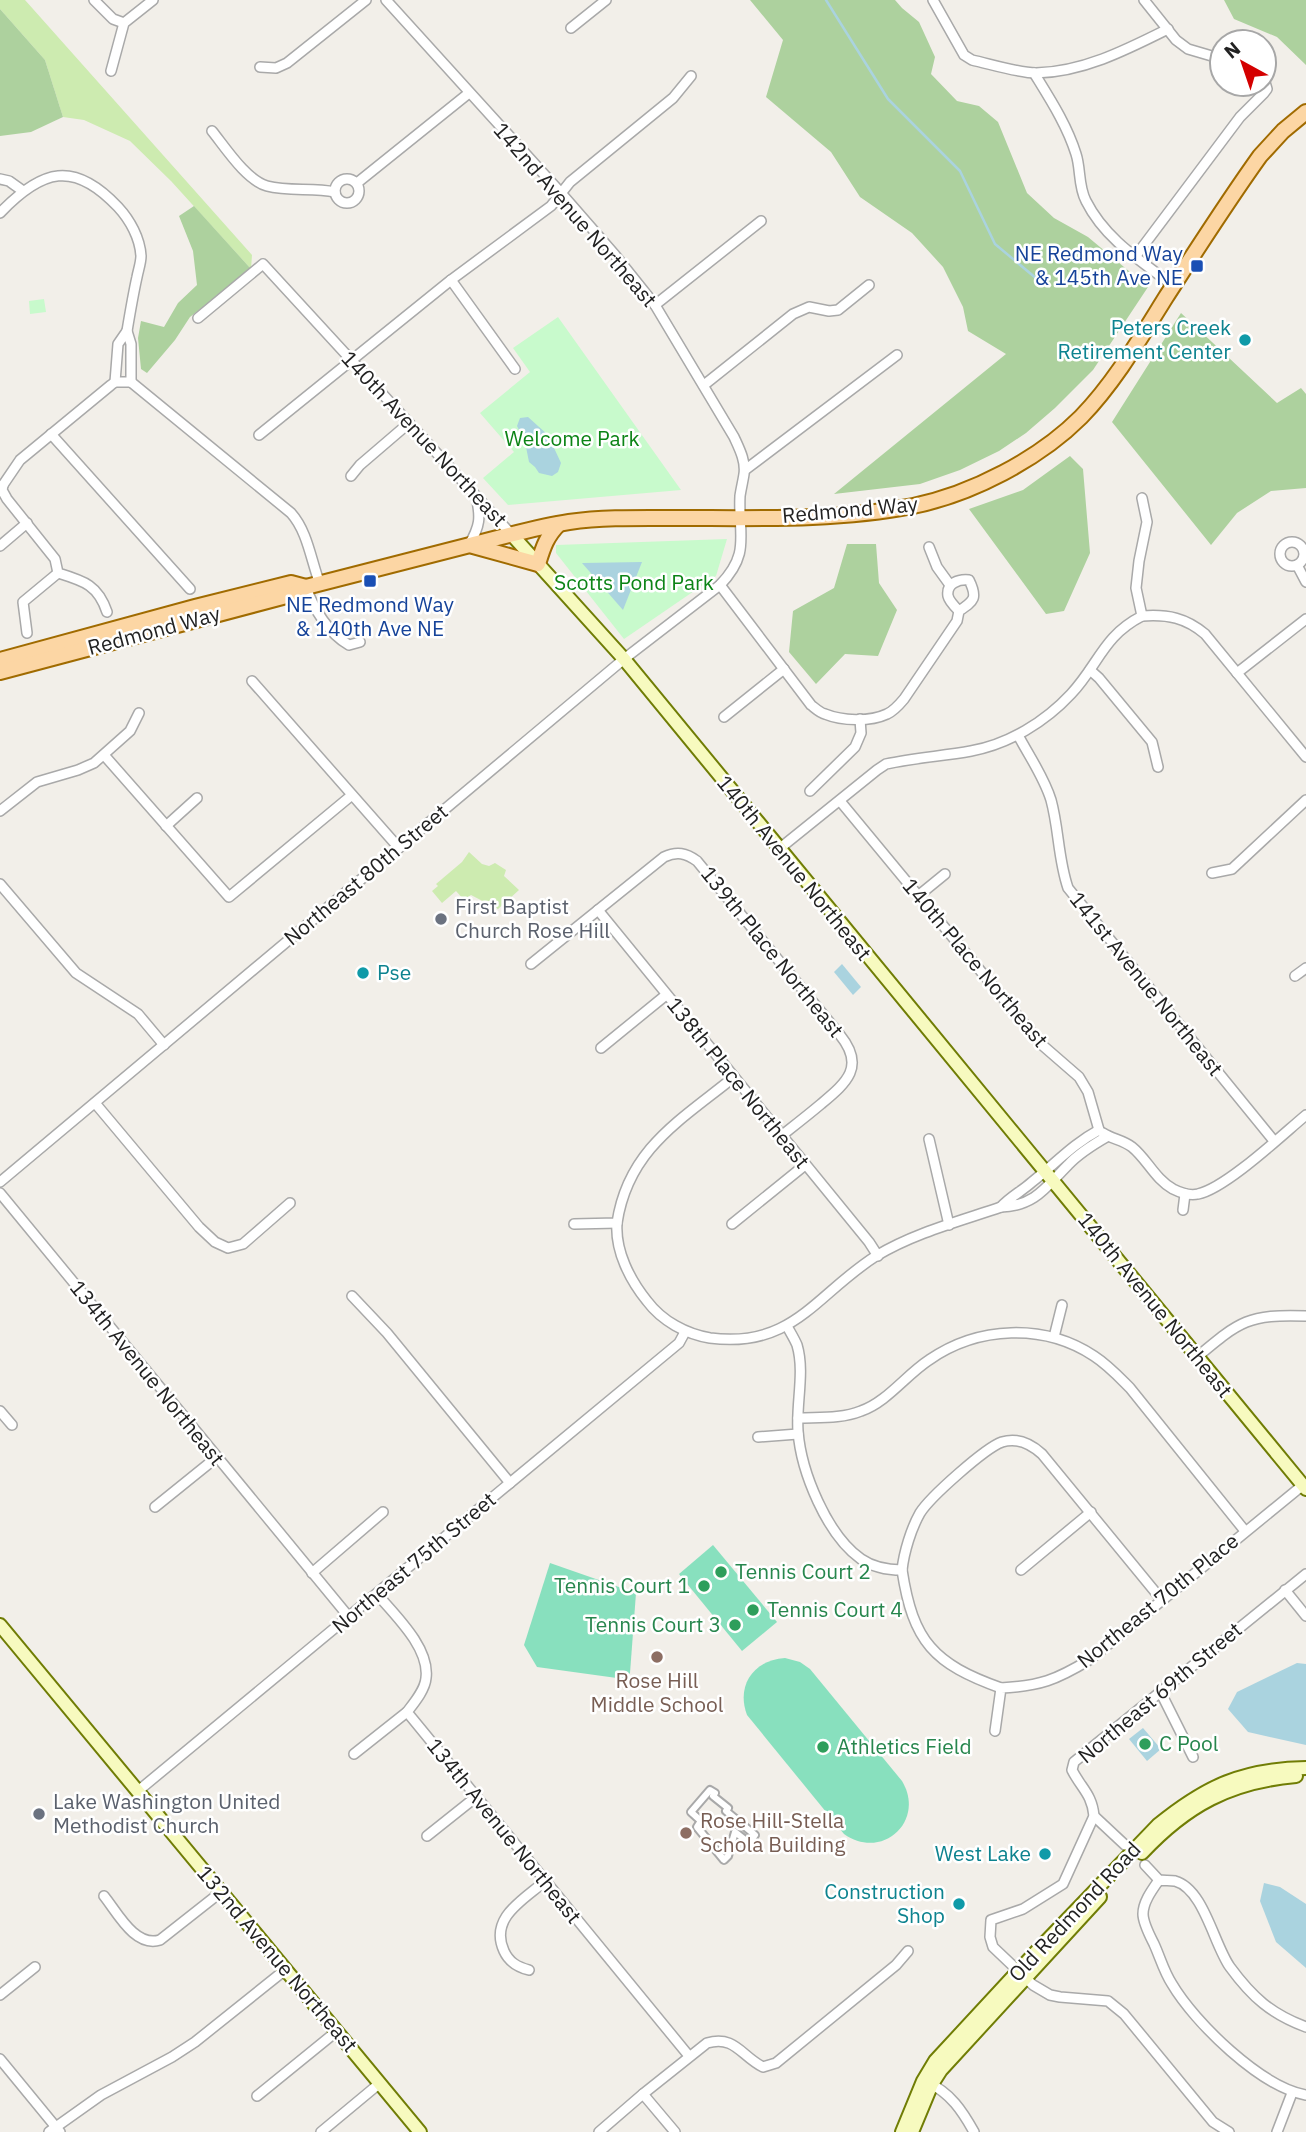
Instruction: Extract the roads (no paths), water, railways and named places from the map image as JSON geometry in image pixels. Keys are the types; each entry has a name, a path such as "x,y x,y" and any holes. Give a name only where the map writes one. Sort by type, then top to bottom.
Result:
{"main road":[{"name":"Redmond Way","path":"0,672 293,594 313,586 559,524 603,519 819,515 912,506 993,478 1020,464 1052,442 1082,416 1110,382 1260,156 1283,131 1306,112"},
{"path":"469,545 538,564 542,546 559,524"},
{"name":"140th Avenue Northeast","path":"512,535 624,660 1305,1487"},
{"name":"Redmond Way","path":"0,660 291,583 313,586"},
{"name":"132nd Avenue Northeast","path":"0,1625 420,2132"},
{"name":"Old Redmond Road","path":"902,2132 927,2083 1158,1825 1179,1807 1234,1778 1253,1772 1306,1768"},
{"name":"Old Redmond Road","path":"1022,1974 1183,1814 1214,1796 1251,1783 1306,1776"},
{"name":"Old Redmond Road","path":"912,2132 927,2083"}],"street":[{"path":"94,0 113,19 124,23"},
{"path":"111,71 124,23 153,0"},
{"path":"260,67 276,68 287,63 366,0"},
{"name":"142nd Avenue Northeast","path":"386,0 561,193 654,305 704,385 734,437 745,470 740,496 741,550 733,571"},
{"path":"570,28 606,0"},
{"path":"933,0 964,55 972,60 1034,73 1081,66 1113,56 1168,29"},
{"path":"1144,0 1176,40 1188,49 1208,55"},
{"path":"1034,73 1063,121 1077,156 1084,199 1110,236 1174,286"},
{"path":"259,435 451,280 551,206 570,181 673,98 691,76"},
{"path":"357,183 470,93"},
{"path":"1135,257 1240,117 1259,98"},
{"path":"212,131 257,181 276,187 335,192"},
{"path":"0,213 37,182 68,175 85,180 103,190 123,212 138,240 141,256 127,331 118,344 115,382"},
{"path":"0,179 9,181 23,191"},
{"path":"342,179 357,183 359,191 353,202 340,201 335,192 342,179"},
{"path":"654,305 761,221"},
{"name":"140th Avenue Northeast","path":"198,318 263,264 512,535"},
{"path":"451,280 515,369"},
{"path":"704,385 793,314 809,307 838,310 869,285"},
{"path":"127,331 131,344 131,382"},
{"path":"745,470 897,355"},
{"path":"58,573 55,559 7,499 1,485 20,460 115,382 131,382 299,522 311,561 312,604 340,640 349,645 360,642"},
{"path":"351,476 409,423"},
{"path":"51,434 190,589"},
{"path":"469,545 480,521 475,494"},
{"path":"1142,498 1147,522 1136,588 1142,617"},
{"path":"0,546 27,523"},
{"path":"929,547 937,567 950,585"},
{"path":"1297,565 1306,582"},
{"name":"Northeast 80th Street","path":"0,1182 733,571"},
{"path":"58,573 89,584 99,594 107,612"},
{"path":"27,633 23,603 58,573"},
{"path":"720,584 811,705 823,714 842,718 878,717 895,709 957,621 959,611 975,596 969,580 955,581 950,585 948,598 959,611"},
{"path":"779,849 887,764 973,751 1018,735 1053,712 1072,693 1112,637 1127,624 1142,617 1163,615 1181,618 1194,624 1306,757"},
{"path":"1237,673 1306,619"},
{"path":"724,717 784,669"},
{"path":"1090,670 1152,742 1158,767"},
{"path":"252,681 398,848"},
{"path":"0,811 37,782 94,763 130,731 139,713"},
{"path":"810,790 855,747 861,733 860,719"},
{"name":"141st Avenue Northeast","path":"1018,735 1051,802 1068,888 1274,1141"},
{"path":"104,755 229,897 352,795"},
{"path":"166,826 197,798"},
{"path":"1212,873 1232,869 1306,800"},
{"name":"140th Place Northeast","path":"840,801 1041,1044 1079,1077 1088,1092 1099,1130"},
{"name":"139th Place Northeast","path":"598,910 664,857 680,853 689,855 848,1045 852,1062 848,1079 781,1136"},
{"path":"918,897 945,874"},
{"path":"0,884 76,973 138,1014 164,1045"},
{"path":"531,964 598,910"},
{"name":"138th Place Northeast","path":"598,910 878,1255"},
{"path":"1295,976 1306,968"},
{"path":"601,1048 666,995"},
{"path":"734,1077 662,1135 647,1151 635,1168 620,1208 616,1236 629,1274 652,1307 685,1332 734,1341 764,1335 787,1326 878,1255 917,1236 1029,1200 1054,1182 1068,1164 1108,1136"},
{"path":"95,1102 199,1227 215,1242 228,1248 243,1244 290,1203"},
{"path":"1001,1207 1010,1196 1032,1182 1080,1141 1099,1130 1134,1148 1161,1180 1185,1194 1196,1195 1223,1183 1306,1115"},
{"path":"929,1139 949,1225"},
{"path":"732,1224 805,1164"},
{"name":"134th Avenue Northeast","path":"0,1193 349,1617"},
{"path":"1183,1210 1185,1194"},
{"path":"573,1224 617,1223"},
{"path":"352,1296 387,1333 510,1483"},
{"path":"1054,1337 1062,1305"},
{"path":"1197,1357 1241,1323 1260,1316 1306,1316"},
{"path":"787,1326 796,1344 800,1370 798,1434 806,1468 819,1504 839,1535 862,1559 887,1570 902,1570"},
{"name":"Northeast 75th Street","path":"138,1791 679,1343 685,1332"},
{"path":"798,1418 845,1416 864,1410 882,1399 927,1361 947,1348 970,1339 1018,1332 1054,1337 1095,1357 1130,1388 1245,1531"},
{"path":"0,1411 12,1425"},
{"path":"758,1437 798,1434"},
{"path":"995,1731 1001,1688 968,1676 948,1664 934,1651 924,1639 913,1617 902,1570 920,1513 938,1491 986,1452 1002,1442 1024,1442 1032,1445 1091,1512 1161,1599"},
{"path":"155,1507 217,1457"},
{"name":"Northeast 70th Place","path":"1001,1688 1038,1685 1061,1676 1088,1660 1245,1531 1305,1487"},
{"path":"312,1573 383,1512"},
{"path":"1021,1570 1091,1512"},
{"name":"Northeast 69th Street","path":"1094,1816 1093,1804 1072,1770 1074,1762 1306,1574"},
{"path":"1285,1590 1306,1616"},
{"path":"354,1754 407,1712 426,1678 422,1653 410,1632 377,1594"},
{"path":"1160,1691 1193,1757"},
{"name":"134th Avenue Northeast","path":"407,1712 689,2056"},
{"path":"710,1790 715,1793 713,1796 728,1808 726,1811 755,1835 749,1843 735,1832 728,1856 724,1860 697,1827 701,1821 691,1812 710,1790"},
{"path":"427,1836 476,1797"},
{"path":"1125,1845 1094,1816 1063,1884 1023,1909 991,1920 990,1937 993,1947 1033,1985 1050,1995 1108,2001 1124,2014 1213,2122 1229,2132"},
{"path":"1144,1865 1159,1880 1176,1881 1189,1889 1204,1911 1228,1964 1256,1998 1274,2013 1306,2026"},
{"path":"1159,1880 1148,1896 1143,1914 1171,1983 1209,2029 1235,2055 1257,2073 1292,2093 1306,2095"},
{"path":"528,1970 517,1967 506,1955 501,1944 500,1930 503,1918 544,1882"},
{"path":"104,1896 131,1931 155,1942 221,1892"},
{"path":"599,2132 708,2043 716,2040 727,2041 763,2067 776,2063 896,1965 908,1951"},
{"path":"0,1995 35,1966"},
{"path":"0,2059 55,2130 101,2095 195,2042 285,1970"},
{"path":"257,2096 337,2031"},
{"path":"321,2132 380,2083"},
{"path":"927,2083 944,2091 961,2110 975,2132"},
{"path":"1277,2132 1292,2093"},
{"path":"643,2094 675,2132"}],"water":[{"path":"528,417 548,435 561,463 558,472 552,476 539,473 529,462 525,442 517,426 520,418"},
{"path":"642,562 623,610 582,563"},
{"path":"842,964 861,987 853,995 834,972"},
{"path":"1297,1663 1306,1664 1306,1745 1248,1732 1228,1709 1237,1692"},
{"name":"C Pool","path":"1143,1728 1161,1749 1147,1761 1129,1739"},
{"path":"1264,1883 1280,1887 1306,1904 1306,1968 1276,1942 1260,1901"}],"waterway":[{"path":"826,0 888,99 960,171 995,244 1043,284"}],"place":[{"name":"NE Redmond Way & 145th Ave NE","path":"1197,266"},
{"name":"Peters Creek Retirement Center","path":"1245,340"},
{"name":"NE Redmond Way & 140th Ave NE","path":"370,581"},
{"name":"First Baptist Church Rose Hill","path":"441,919"},
{"name":"Pse","path":"363,973"},
{"name":"Tennis Court 2","path":"721,1572"},
{"name":"Tennis Court 1","path":"704,1586"},
{"name":"Tennis Court 4","path":"753,1610"},
{"name":"Tennis Court 3","path":"735,1625"},
{"name":"Rose Hill Middle School","path":"657,1657"},
{"name":"C Pool","path":"1145,1744"},
{"name":"Athletics Field","path":"823,1747"},
{"name":"Lake Washington United Methodist Church","path":"39,1814"},
{"name":"Rose Hill-Stella Schola Building","path":"686,1833"},
{"name":"West Lake","path":"1045,1854"},
{"name":"Construction Shop","path":"959,1904"}],"park label":[{"name":"Welcome Park","path":"572,439"},
{"name":"Scotts Pond Park","path":"634,583"}]}
